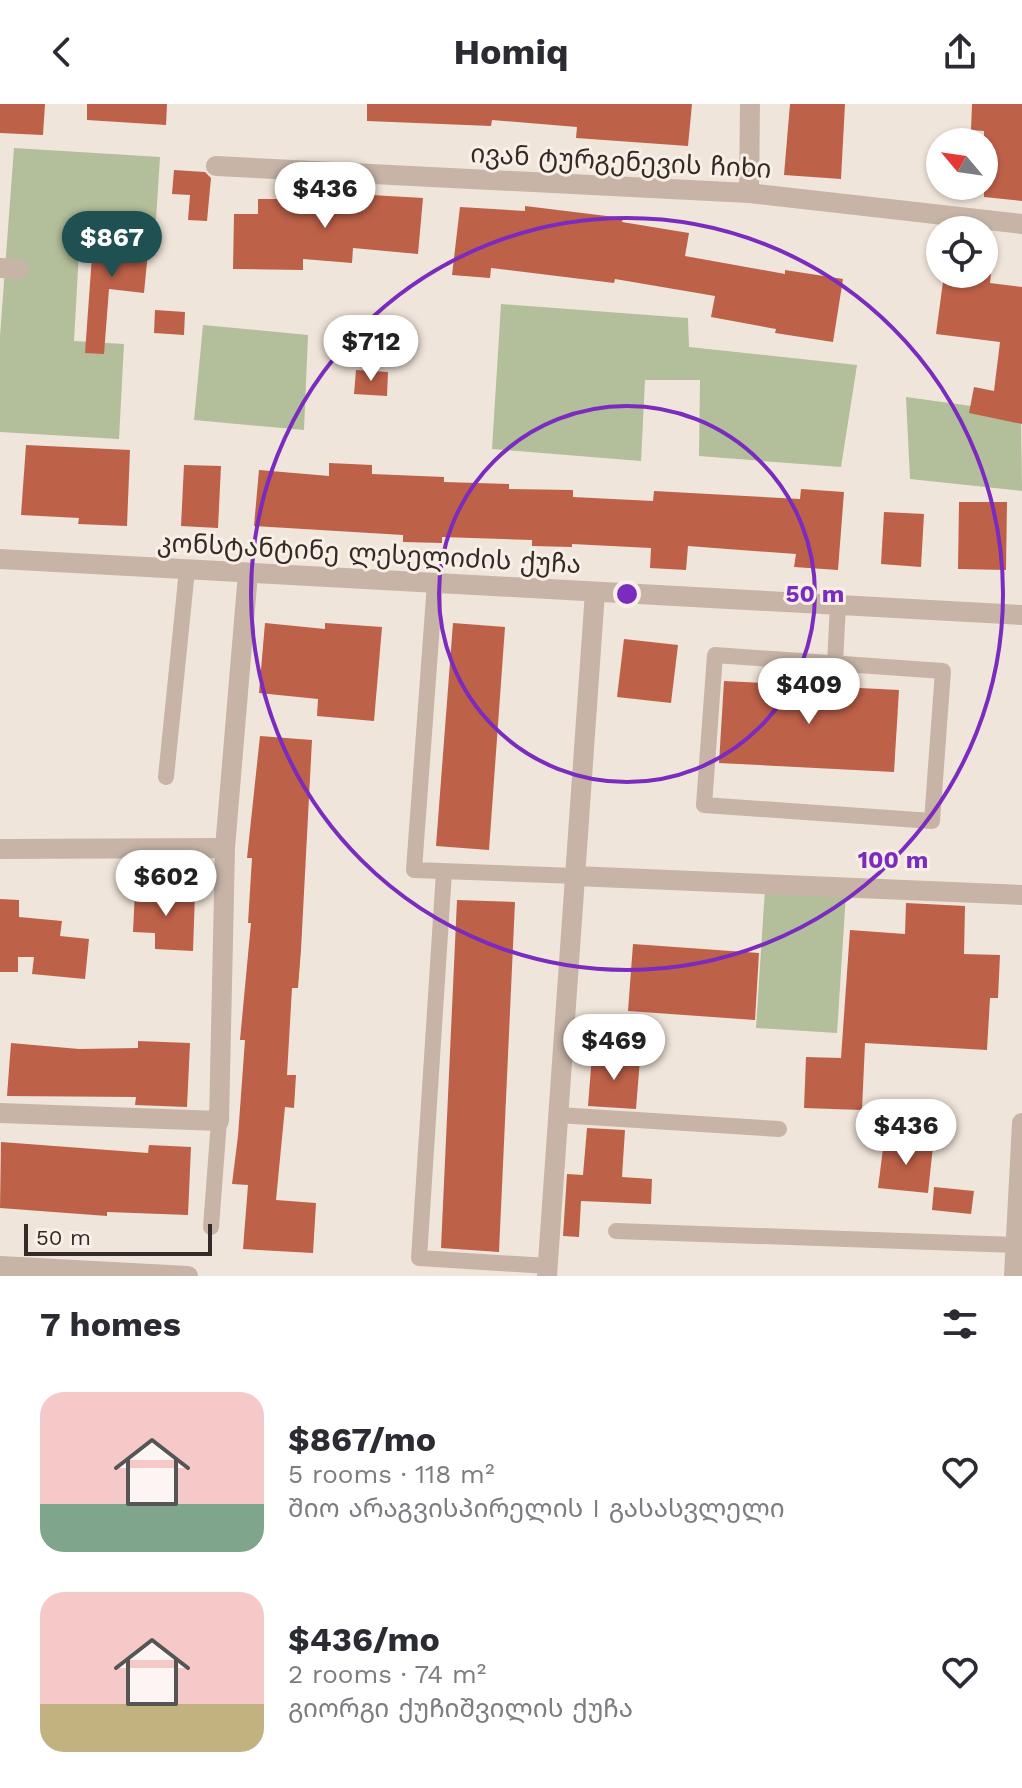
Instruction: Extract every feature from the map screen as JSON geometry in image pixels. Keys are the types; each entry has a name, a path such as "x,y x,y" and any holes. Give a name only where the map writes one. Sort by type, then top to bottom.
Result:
{"street":[{"path":"749,193 750,104"},
{"name":"ივან ტურგენევის ჩიხი","path":"216,166 749,193 1022,224"},
{"name":"კონსტანტინე ლესელიძის ქუჩა","path":"0,559 1022,615"},
{"path":"0,1113 219,1121 225,848 248,573"},
{"path":"547,1271 595,592"},
{"path":"0,849 225,848"},
{"path":"575,876 1022,895"},
{"path":"1014,1276 1022,1123"},
{"path":"0,1266 188,1276"}],"lane":[{"path":"166,777 187,570"},
{"path":"435,583 414,870 575,876"},
{"path":"835,663 838,605"},
{"path":"715,655 835,663 943,671 932,821 704,805 715,655"},
{"path":"444,872 419,1258 547,1271"},
{"path":"558,1115 779,1129"},
{"path":"211,1227 219,1121"},
{"path":"616,1231 1016,1245"}],"green space":[{"path":"14,148 160,157 156,220 81,216 74,341 124,344 119,439 0,432 0,336"},
{"path":"501,304 688,318 689,347 857,365 841,467 699,456 700,380 645,380 641,461 492,449"},
{"path":"203,325 308,335 304,430 194,420"},
{"path":"906,397 1021,413 1022,491 910,479"},
{"path":"765,889 846,894 837,1033 756,1028"}],"building":[{"path":"0,104 45,104 43,135 0,133"},
{"path":"87,104 167,104 166,125 87,120"},
{"path":"367,104 692,104 688,146 576,138 577,127 492,120 491,126 367,121"},
{"path":"790,104 845,104 841,179 784,175"},
{"path":"972,104 1022,104 1022,201 998,198 998,128 971,128"},
{"path":"174,170 205,172 211,178 207,221 188,220 190,195 172,194"},
{"path":"319,192 423,198 418,254 353,248 352,263 303,259 303,270 233,269 234,214 258,214 258,199 319,199"},
{"path":"525,206 623,218 622,222 689,233 685,256 785,274 785,270 843,279 833,342 775,333 776,329 711,317 715,296 615,279 614,283 491,268 490,278 452,275 460,207 525,211"},
{"path":"94,228 121,231 120,239 149,242 144,293 109,289 104,354 85,353"},
{"path":"998,284 1022,287 1022,424 969,413 974,387 994,391 1000,342 936,334 942,288 998,288"},
{"path":"155,310 185,312 184,335 154,333"},
{"path":"356,370 388,372 387,396 354,394"},
{"path":"26,445 130,450 127,526 78,524 79,518 21,515"},
{"path":"329,463 372,465 372,474 444,477 444,482 509,484 509,489 573,490 573,497 653,501 654,491 800,499 801,489 844,492 838,570 794,567 796,554 688,546 686,570 650,568 651,548 572,544 572,547 532,546 532,540 442,537 442,543 403,542 403,535 254,526 259,470 329,476"},
{"path":"184,465 221,466 218,528 181,526"},
{"path":"959,502 1007,502 1006,570 958,569"},
{"path":"884,512 924,514 921,567 881,564"},
{"path":"265,623 325,629 325,623 382,627 374,721 317,716 318,699 259,693"},
{"path":"453,623 505,627 489,850 436,846"},
{"path":"624,639 678,645 671,703 617,697"},
{"path":"724,681 899,690 894,772 719,763"},
{"path":"260,736 312,740 301,950 298,988 292,988 287,1075 296,1075 294,1108 285,1107 276,1200 316,1203 313,1253 243,1249 248,1185 232,1184 245,1040 240,1040 251,923 248,923 252,858 247,858"},
{"path":"135,890 195,893 193,951 155,949 155,933 133,932"},
{"path":"0,899 19,900 19,917 62,921 60,936 89,939 85,979 32,974 34,957 18,957 18,972 0,972"},
{"path":"457,900 515,902 499,1252 441,1248"},
{"path":"906,903 965,906 964,954 1000,955 998,998 990,998 987,1050 865,1043 862,1110 804,1108 806,1057 841,1058 850,930 905,934"},
{"path":"633,944 759,953 755,1020 628,1011"},
{"path":"138,1041 190,1043 187,1107 135,1105 136,1097 7,1096 11,1043 79,1049 138,1048"},
{"path":"592,1055 640,1059 636,1109 588,1106"},
{"path":"587,1128 625,1130 622,1177 652,1179 651,1204 581,1201 579,1237 563,1236 567,1174 583,1175"},
{"path":"884,1141 933,1146 928,1193 878,1188"},
{"path":"1,1142 148,1153 149,1145 191,1147 188,1215 107,1212 107,1216 0,1208"},
{"path":"934,1187 974,1191 971,1214 932,1210"}]}
